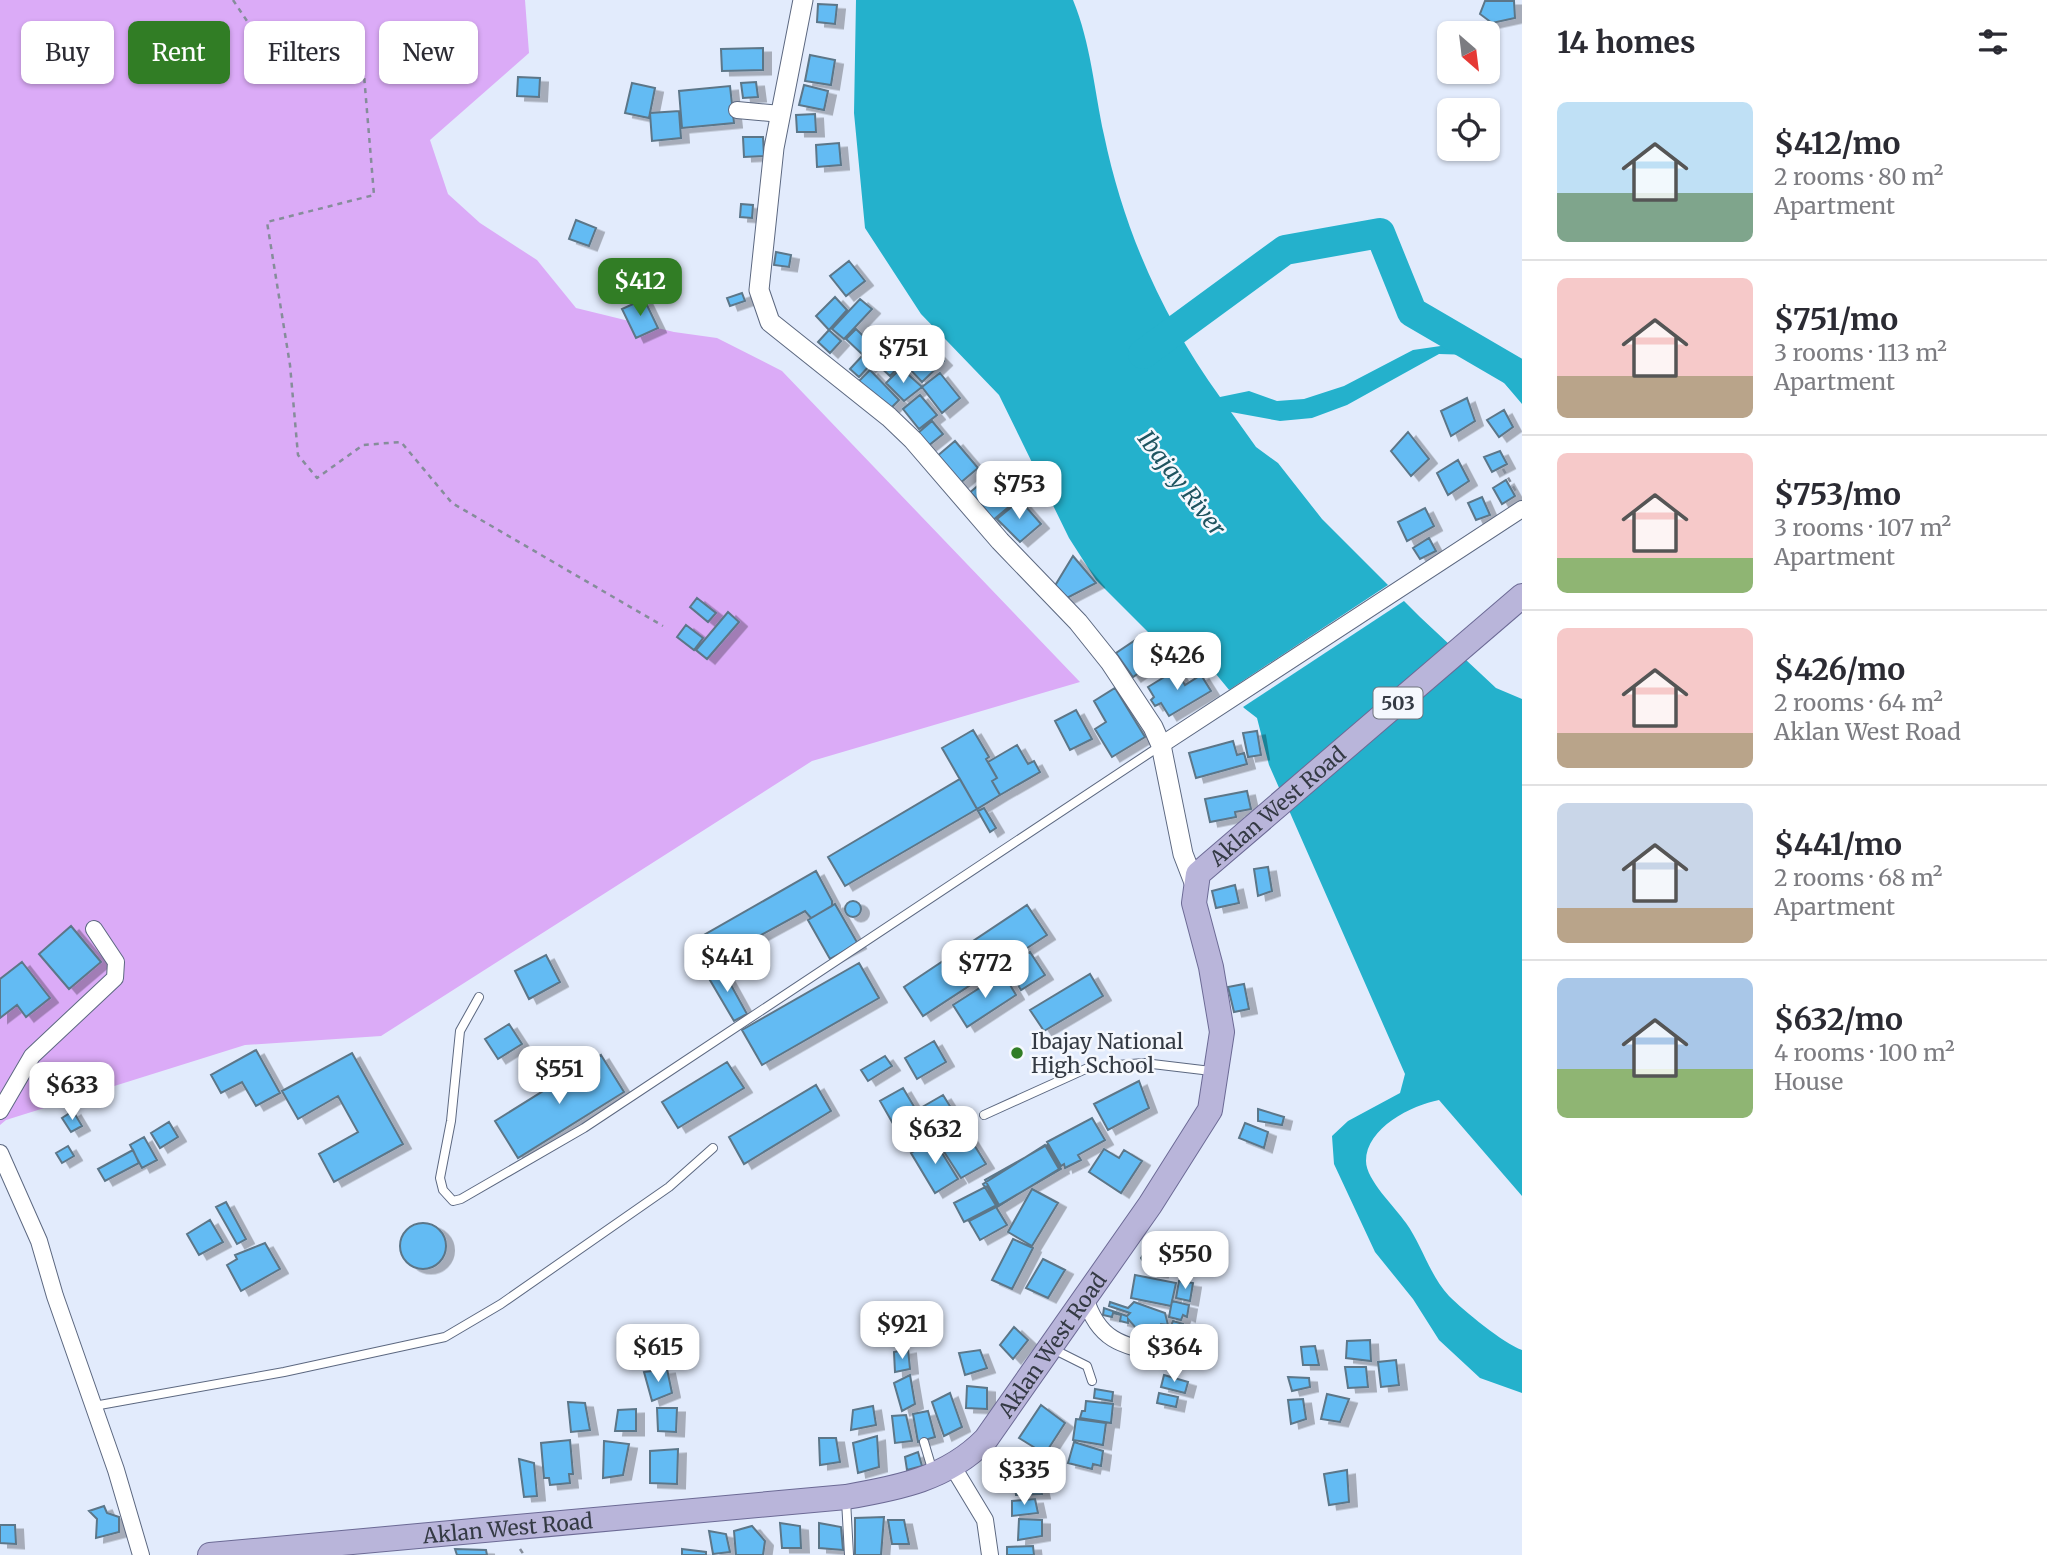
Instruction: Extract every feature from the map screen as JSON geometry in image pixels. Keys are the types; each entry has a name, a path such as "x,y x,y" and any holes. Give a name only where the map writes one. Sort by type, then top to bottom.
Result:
{"main road":[{"name":"Aklan West Road","path":"210,1555 846,1497 886,1490 944,1471 986,1439 1202,1126 1214,1097 1222,1032 1194,903 1198,874 1522,596"}],"street":[{"path":"803,0 774,148 759,290 770,322 914,440 1000,541 1078,622 1141,707 1161,745 1183,854 1195,885"},
{"path":"737,110 781,114"},
{"path":"1161,745 1522,509"},
{"path":"0,1111 27,1064 48,1038 115,978 116,962 94,929"},
{"path":"0,1153 39,1241 141,1555"},
{"path":"1085,1297 1097,1327 1110,1339 1174,1356"},
{"path":"944,1471 985,1520 990,1555"}],"lane":[{"path":"480,997 460,1031 451,1121 440,1178 443,1191 453,1201 461,1199 584,1128 1161,745"},
{"path":"984,1115 1090,1067 1144,1063 1218,1072"},
{"path":"94,1406 284,1372 444,1337 501,1304 669,1187 713,1148"},
{"path":"1050,1347 1087,1366 1091,1381"},
{"path":"925,1442 944,1471"},
{"path":"846,1497 849,1555"}],"path":[{"path":"233,0 276,66 364,75 374,195 267,222 290,365 298,455 317,478 363,446 401,442 452,503 663,626"},
{"path":"1503,469 1522,500"}],"shaded area":[{"path":"0,0 525,0 529,53 430,140 448,194 480,223 537,260 576,308 674,332 717,338 782,371 1080,682 812,761 381,1036 245,1045 6,1120 0,1125"}],"water":[{"name":"Ibajay River","path":"856,0 1073,0 1088,50 1112,171 1134,239 1164,305 1199,367 1220,397 1249,391 1277,401 1304,399 1344,386 1413,350 1475,341 1522,360 1522,404 1494,371 1472,355 1439,354 1347,405 1312,418 1280,421 1231,412 1256,447 1278,463 1322,519 1420,617 1496,688 1522,699 1522,1196 1439,1100 1416,1107 1392,1120 1374,1138 1366,1161 1371,1176 1412,1232 1442,1288 1484,1326 1522,1350 1522,1393 1480,1378 1439,1340 1413,1299 1375,1252 1334,1164 1332,1136 1348,1121 1400,1093 1405,1074 1269,765 1257,718 1244,708 1211,668 1177,661 1096,580 1069,538 999,395 921,314 865,228 854,113"}],"pier":[{"path":"1391,583 1407,599 1240,709 1226,692"}],"building":[{"path":"1485,1 1514,1 1515,18 1489,21 1480,14"},
{"path":"818,4 837,5 835,24 817,22"},
{"path":"763,48 763,70 722,71 721,49"},
{"path":"810,55 835,60 831,85 805,81"},
{"path":"518,77 540,78 539,97 517,96"},
{"path":"756,82 758,97 743,98 741,83"},
{"path":"632,83 655,88 649,118 625,113"},
{"path":"804,85 828,91 824,110 799,105"},
{"path":"730,86 734,123 682,128 679,91"},
{"path":"679,111 681,138 652,141 650,113"},
{"path":"815,114 816,132 797,132 796,115"},
{"path":"743,137 763,137 764,156 744,157"},
{"path":"839,143 841,165 817,167 816,145"},
{"path":"741,204 753,205 752,218 740,217"},
{"path":"576,220 596,228 589,246 569,239"},
{"path":"776,252 791,255 789,267 774,265"},
{"path":"849,261 865,281 846,296 830,276"},
{"path":"742,293 745,301 730,306 727,298"},
{"path":"835,297 847,310 829,330 816,316"},
{"path":"644,299 658,328 636,338 622,309"},
{"path":"860,299 872,309 844,339 832,329"},
{"path":"856,329 881,353 859,377 850,369 863,355 846,339"},
{"path":"829,330 841,341 830,353 818,342"},
{"path":"884,333 891,345 882,350 875,338"},
{"path":"926,343 944,361 922,382 905,364"},
{"path":"891,347 905,360 890,376 876,363"},
{"path":"901,368 922,387 904,401 886,383"},
{"path":"870,370 899,400 888,411 859,381"},
{"path":"940,373 960,398 942,413 922,387"},
{"path":"920,395 937,415 919,429 903,409"},
{"path":"1467,398 1475,421 1451,436 1441,411"},
{"path":"1504,410 1513,427 1499,437 1487,420"},
{"path":"932,421 943,434 928,446 918,433"},
{"path":"1408,432 1429,459 1411,476 1391,451"},
{"path":"955,441 978,468 959,484 936,457"},
{"path":"1500,451 1507,464 1492,472 1484,457"},
{"path":"1458,460 1469,481 1448,495 1437,473"},
{"path":"993,473 1017,500 992,521 968,494"},
{"path":"1506,480 1515,496 1502,504 1493,488"},
{"path":"1482,497 1490,515 1476,520 1468,503"},
{"path":"1020,500 1041,524 1020,542 997,519"},
{"path":"1425,508 1434,526 1407,541 1398,522"},
{"path":"1429,538 1436,551 1420,559 1413,548"},
{"path":"1073,556 1096,583 1063,600 1053,589"},
{"path":"697,598 716,613 708,622 690,607"},
{"path":"728,612 739,622 707,659 696,650"},
{"path":"686,625 703,638 694,650 677,637"},
{"path":"1137,639 1153,663 1133,677 1116,653"},
{"path":"1176,670 1185,685 1201,675 1211,691 1169,716 1161,703 1155,706 1151,700 1154,697 1148,687"},
{"path":"1115,688 1145,737 1112,757 1095,729 1106,722 1094,701"},
{"path":"1076,710 1092,739 1070,750 1055,721"},
{"path":"973,730 989,757 986,759 997,778 992,781 1000,795 977,809 942,748"},
{"path":"1257,731 1261,755 1248,757 1243,733"},
{"path":"1233,741 1237,755 1244,753 1247,764 1196,778 1189,753"},
{"path":"1017,745 1028,764 1034,761 1040,772 1000,795 992,781 997,778 988,762"},
{"path":"960,779 977,809 845,886 828,857"},
{"path":"1247,791 1251,809 1235,812 1236,817 1210,822 1205,799"},
{"path":"984,808 996,828 990,832 978,811"},
{"path":"1268,867 1272,891 1258,896 1254,869"},
{"path":"816,871 832,906 811,918 805,911 728,953 730,962 711,973 706,972 690,943"},
{"path":"1235,885 1239,903 1216,908 1212,891"},
{"path":"853,901 859,903 859,915 853,917 847,915 845,909 847,903"},
{"path":"835,904 858,944 830,959 808,920"},
{"path":"1027,905 1047,935 923,1016 904,987"},
{"path":"71,926 101,962 69,989 39,954"},
{"path":"1030,952 1045,975 1021,990 1007,967"},
{"path":"546,955 560,982 529,999 515,971"},
{"path":"22,962 50,998 26,1017 17,1005 0,1018 0,979"},
{"path":"859,963 879,998 762,1065 742,1030"},
{"path":"721,967 747,1014 734,1021 707,975"},
{"path":"1003,973 1016,995 967,1027 953,1005"},
{"path":"1090,974 1103,996 1044,1031 1030,1010"},
{"path":"1244,984 1249,1009 1234,1012 1228,987"},
{"path":"509,1024 522,1044 498,1059 485,1039"},
{"path":"934,1041 946,1062 917,1079 905,1058"},
{"path":"256,1050 280,1093 256,1106 242,1082 221,1093 211,1075"},
{"path":"352,1053 403,1144 334,1182 319,1154 358,1132 338,1096 298,1119 282,1091"},
{"path":"601,1055 624,1092 518,1158 495,1121"},
{"path":"885,1056 892,1066 868,1081 861,1070"},
{"path":"727,1062 744,1088 678,1128 662,1102"},
{"path":"1139,1081 1149,1108 1108,1130 1094,1104"},
{"path":"816,1085 831,1111 744,1164 729,1137"},
{"path":"903,1088 928,1130 904,1143 880,1101"},
{"path":"943,1095 986,1164 961,1178 917,1110"},
{"path":"1258,1109 1284,1117 1282,1125 1258,1121"},
{"path":"73,1111 82,1126 71,1132 62,1118"},
{"path":"1092,1118 1105,1140 1078,1155 1081,1160 1065,1168 1064,1164 1061,1166 1047,1142"},
{"path":"169,1122 178,1137 160,1148 151,1133"},
{"path":"1245,1123 1268,1132 1264,1148 1239,1138"},
{"path":"144,1137 157,1160 142,1168 130,1145"},
{"path":"934,1140 958,1179 935,1193 911,1153"},
{"path":"1045,1145 1059,1169 997,1207 983,1184"},
{"path":"1047,1145 1061,1169 999,1205 985,1180"},
{"path":"68,1146 74,1156 62,1163 56,1153"},
{"path":"1104,1149 1119,1158 1124,1150 1142,1161 1121,1193 1089,1172"},
{"path":"133,1150 139,1163 105,1181 98,1169"},
{"path":"987,1186 997,1205 964,1222 954,1203"},
{"path":"1032,1189 1058,1203 1032,1246 1008,1232"},
{"path":"226,1202 246,1239 237,1244 216,1207"},
{"path":"996,1207 1007,1225 980,1240 969,1221"},
{"path":"210,1220 223,1242 199,1255 187,1234"},
{"path":"423,1223 439,1230 446,1246 439,1262 423,1269 407,1262 400,1246 407,1230"},
{"path":"1013,1239 1033,1248 1012,1289 992,1280"},
{"path":"265,1243 280,1269 241,1291 227,1265 237,1259 235,1255"},
{"path":"1147,1249 1166,1258 1160,1273 1150,1272 1141,1258"},
{"path":"1043,1259 1065,1270 1048,1298 1026,1288"},
{"path":"1135,1275 1176,1283 1171,1306 1131,1298"},
{"path":"1179,1281 1193,1283 1190,1301 1176,1298"},
{"path":"1172,1301 1189,1305 1187,1317 1183,1315 1181,1320 1169,1317"},
{"path":"1110,1302 1128,1308 1134,1302 1165,1313 1168,1325 1161,1324 1158,1336 1135,1327 1128,1319 1128,1323 1120,1321 1121,1315 1103,1315 1104,1308 1127,1316 1130,1313 1109,1306"},
{"path":"1173,1321 1183,1324 1179,1342 1160,1338 1162,1327 1170,1328"},
{"path":"1014,1327 1028,1340 1013,1359 1000,1345"},
{"path":"1370,1340 1371,1361 1346,1358 1347,1341"},
{"path":"1315,1346 1319,1365 1303,1365 1301,1347"},
{"path":"908,1349 910,1369 895,1372 894,1352"},
{"path":"980,1350 987,1368 965,1375 959,1353"},
{"path":"1396,1360 1399,1385 1381,1387 1378,1362"},
{"path":"1345,1367 1366,1367 1368,1387 1348,1388"},
{"path":"667,1369 672,1393 652,1401 644,1372"},
{"path":"910,1375 915,1404 902,1411 894,1383"},
{"path":"1164,1375 1188,1382 1185,1393 1161,1387"},
{"path":"1288,1377 1309,1378 1310,1387 1292,1391"},
{"path":"967,1386 987,1388 987,1409 966,1408"},
{"path":"1095,1389 1113,1392 1112,1401 1094,1398"},
{"path":"950,1393 962,1427 944,1436 932,1402"},
{"path":"1159,1393 1178,1397 1176,1407 1157,1403"},
{"path":"1327,1394 1349,1399 1340,1422 1321,1419"},
{"path":"1303,1399 1306,1419 1291,1424 1288,1400"},
{"path":"1086,1401 1113,1404 1111,1423 1080,1418 1082,1411 1085,1411"},
{"path":"568,1402 585,1403 590,1430 571,1432"},
{"path":"1041,1405 1065,1423 1045,1454 1019,1438"},
{"path":"873,1406 876,1425 851,1430 853,1410"},
{"path":"657,1408 677,1408 676,1432 658,1431"},
{"path":"636,1409 636,1431 615,1431 618,1410"},
{"path":"928,1411 935,1437 918,1442 913,1414"},
{"path":"906,1415 912,1441 895,1443 892,1416"},
{"path":"1076,1419 1106,1423 1103,1445 1073,1440"},
{"path":"877,1436 879,1467 858,1473 853,1443"},
{"path":"819,1438 836,1438 840,1462 820,1465"},
{"path":"570,1440 573,1474 569,1474 570,1483 550,1485 549,1478 544,1478 541,1443"},
{"path":"604,1441 629,1444 623,1475 603,1478"},
{"path":"1074,1442 1103,1451 1101,1466 1093,1464 1092,1469 1068,1463"},
{"path":"678,1449 677,1484 650,1483 650,1451"},
{"path":"918,1452 922,1466 907,1470 905,1457"},
{"path":"519,1459 534,1463 537,1496 524,1497"},
{"path":"1347,1470 1349,1502 1329,1505 1324,1474"},
{"path":"1038,1478 1042,1494 1016,1495 1014,1479"},
{"path":"1035,1499 1038,1513 1012,1516 1012,1501"},
{"path":"104,1506 107,1513 119,1517 119,1532 96,1538 97,1519 89,1511"},
{"path":"884,1517 881,1555 855,1555 855,1518"},
{"path":"1019,1519 1042,1520 1042,1536 1018,1540"},
{"path":"888,1520 904,1520 909,1544 892,1544"},
{"path":"780,1523 800,1526 801,1548 782,1548"},
{"path":"819,1523 841,1527 843,1550 819,1548"},
{"path":"0,1525 15,1525 16,1544 0,1543"},
{"path":"752,1526 765,1541 763,1555 736,1555 734,1531"},
{"path":"709,1531 726,1534 730,1552 713,1554"},
{"path":"1033,1546 1034,1555 1007,1555 1007,1547"},
{"path":"455,1549 486,1550 487,1555 457,1555"},
{"path":"682,1549 706,1552 706,1555 682,1555"}],"waterway":[{"path":"1143,354 1285,250 1380,233 1412,312 1515,372 1522,380"}],"place":[{"name":"Ibajay National High School","path":"1017,1053"}]}
